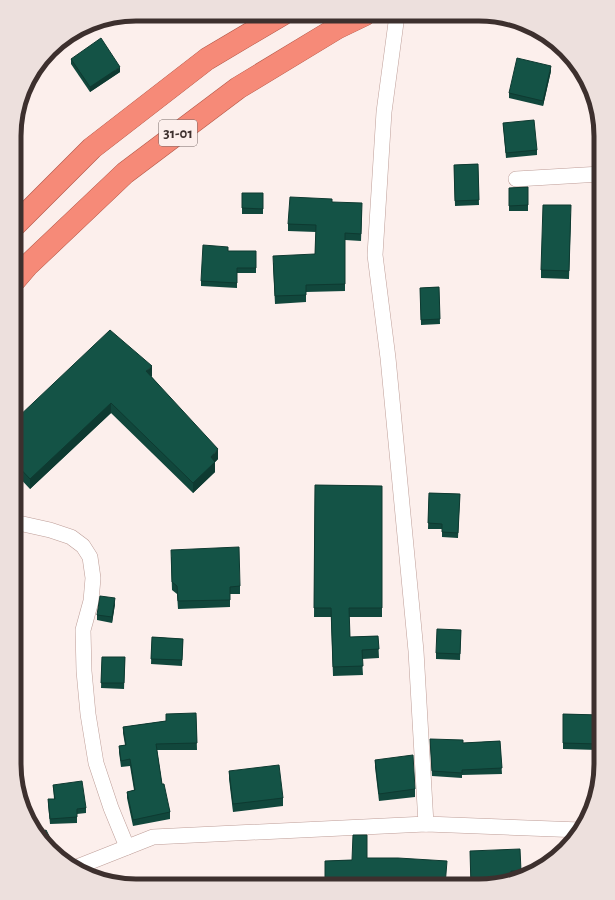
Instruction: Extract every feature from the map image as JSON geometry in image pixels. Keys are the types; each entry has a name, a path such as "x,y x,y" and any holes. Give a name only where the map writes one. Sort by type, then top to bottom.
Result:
{"highway":[{"name":"31-01","path":"21,219 92,148 207,59 271,21"},
{"name":"31-01","path":"21,273 125,173 238,88 337,28 352,21"}],"street":[{"path":"397,21 384,112 376,255 388,358 414,635 426,824"},
{"path":"516,179 594,174"},
{"path":"21,524 50,530 71,537 84,546 90,557 93,578 91,601 84,630 84,670 88,714 96,764 111,808 127,847"},
{"path":"81,865 153,837 426,824 574,830"}],"building":[{"path":"101,38 120,67 90,87 71,59"},
{"path":"517,58 551,66 543,101 509,93"},
{"path":"534,120 537,150 506,153 503,123"},
{"path":"478,164 479,200 455,201 454,165"},
{"path":"528,187 528,205 509,206 509,188"},
{"path":"242,193 263,193 263,209 242,208"},
{"path":"290,197 332,199 332,202 362,203 361,234 345,233 345,284 306,285 306,295 275,296 273,256 315,254 316,225 288,224"},
{"path":"543,205 571,205 569,271 541,270"},
{"path":"203,245 228,247 228,251 256,251 256,268 237,268 237,283 201,281"},
{"path":"439,287 440,319 421,320 420,288"},
{"path":"110,330 152,366 146,371 218,449 211,457 215,462 193,483 111,403 30,479 21,469 21,414"},
{"path":"315,485 382,486 382,608 349,608 350,637 378,636 379,649 362,650 363,666 333,667 331,608 314,608"},
{"path":"429,493 460,494 458,533 442,532 442,524 428,523"},
{"path":"239,547 240,586 230,587 230,600 178,601 177,586 172,582 171,550"},
{"path":"100,596 115,598 112,617 97,615"},
{"path":"437,629 461,630 460,654 436,653"},
{"path":"152,637 183,639 182,660 151,659"},
{"path":"102,657 125,657 124,683 101,683"},
{"path":"196,713 197,743 156,744 162,784 164,784 170,812 133,820 127,792 135,790 130,759 121,761 119,746 126,745 123,727 166,721 166,714"},
{"path":"563,714 594,715 594,744 563,743"},
{"path":"430,739 463,740 463,743 500,741 502,768 462,770 462,773 432,771"},
{"path":"413,755 415,789 379,794 375,760"},
{"path":"279,765 283,798 233,804 229,771"},
{"path":"82,781 86,808 77,809 77,817 50,819 48,799 55,799 53,785"},
{"path":"46,830 52,841 45,834 43,831"},
{"path":"353,835 367,835 367,858 447,861 446,879 325,879 325,861 352,860"},
{"path":"520,849 521,871 511,871 511,874 494,878 471,879 470,851"}]}
